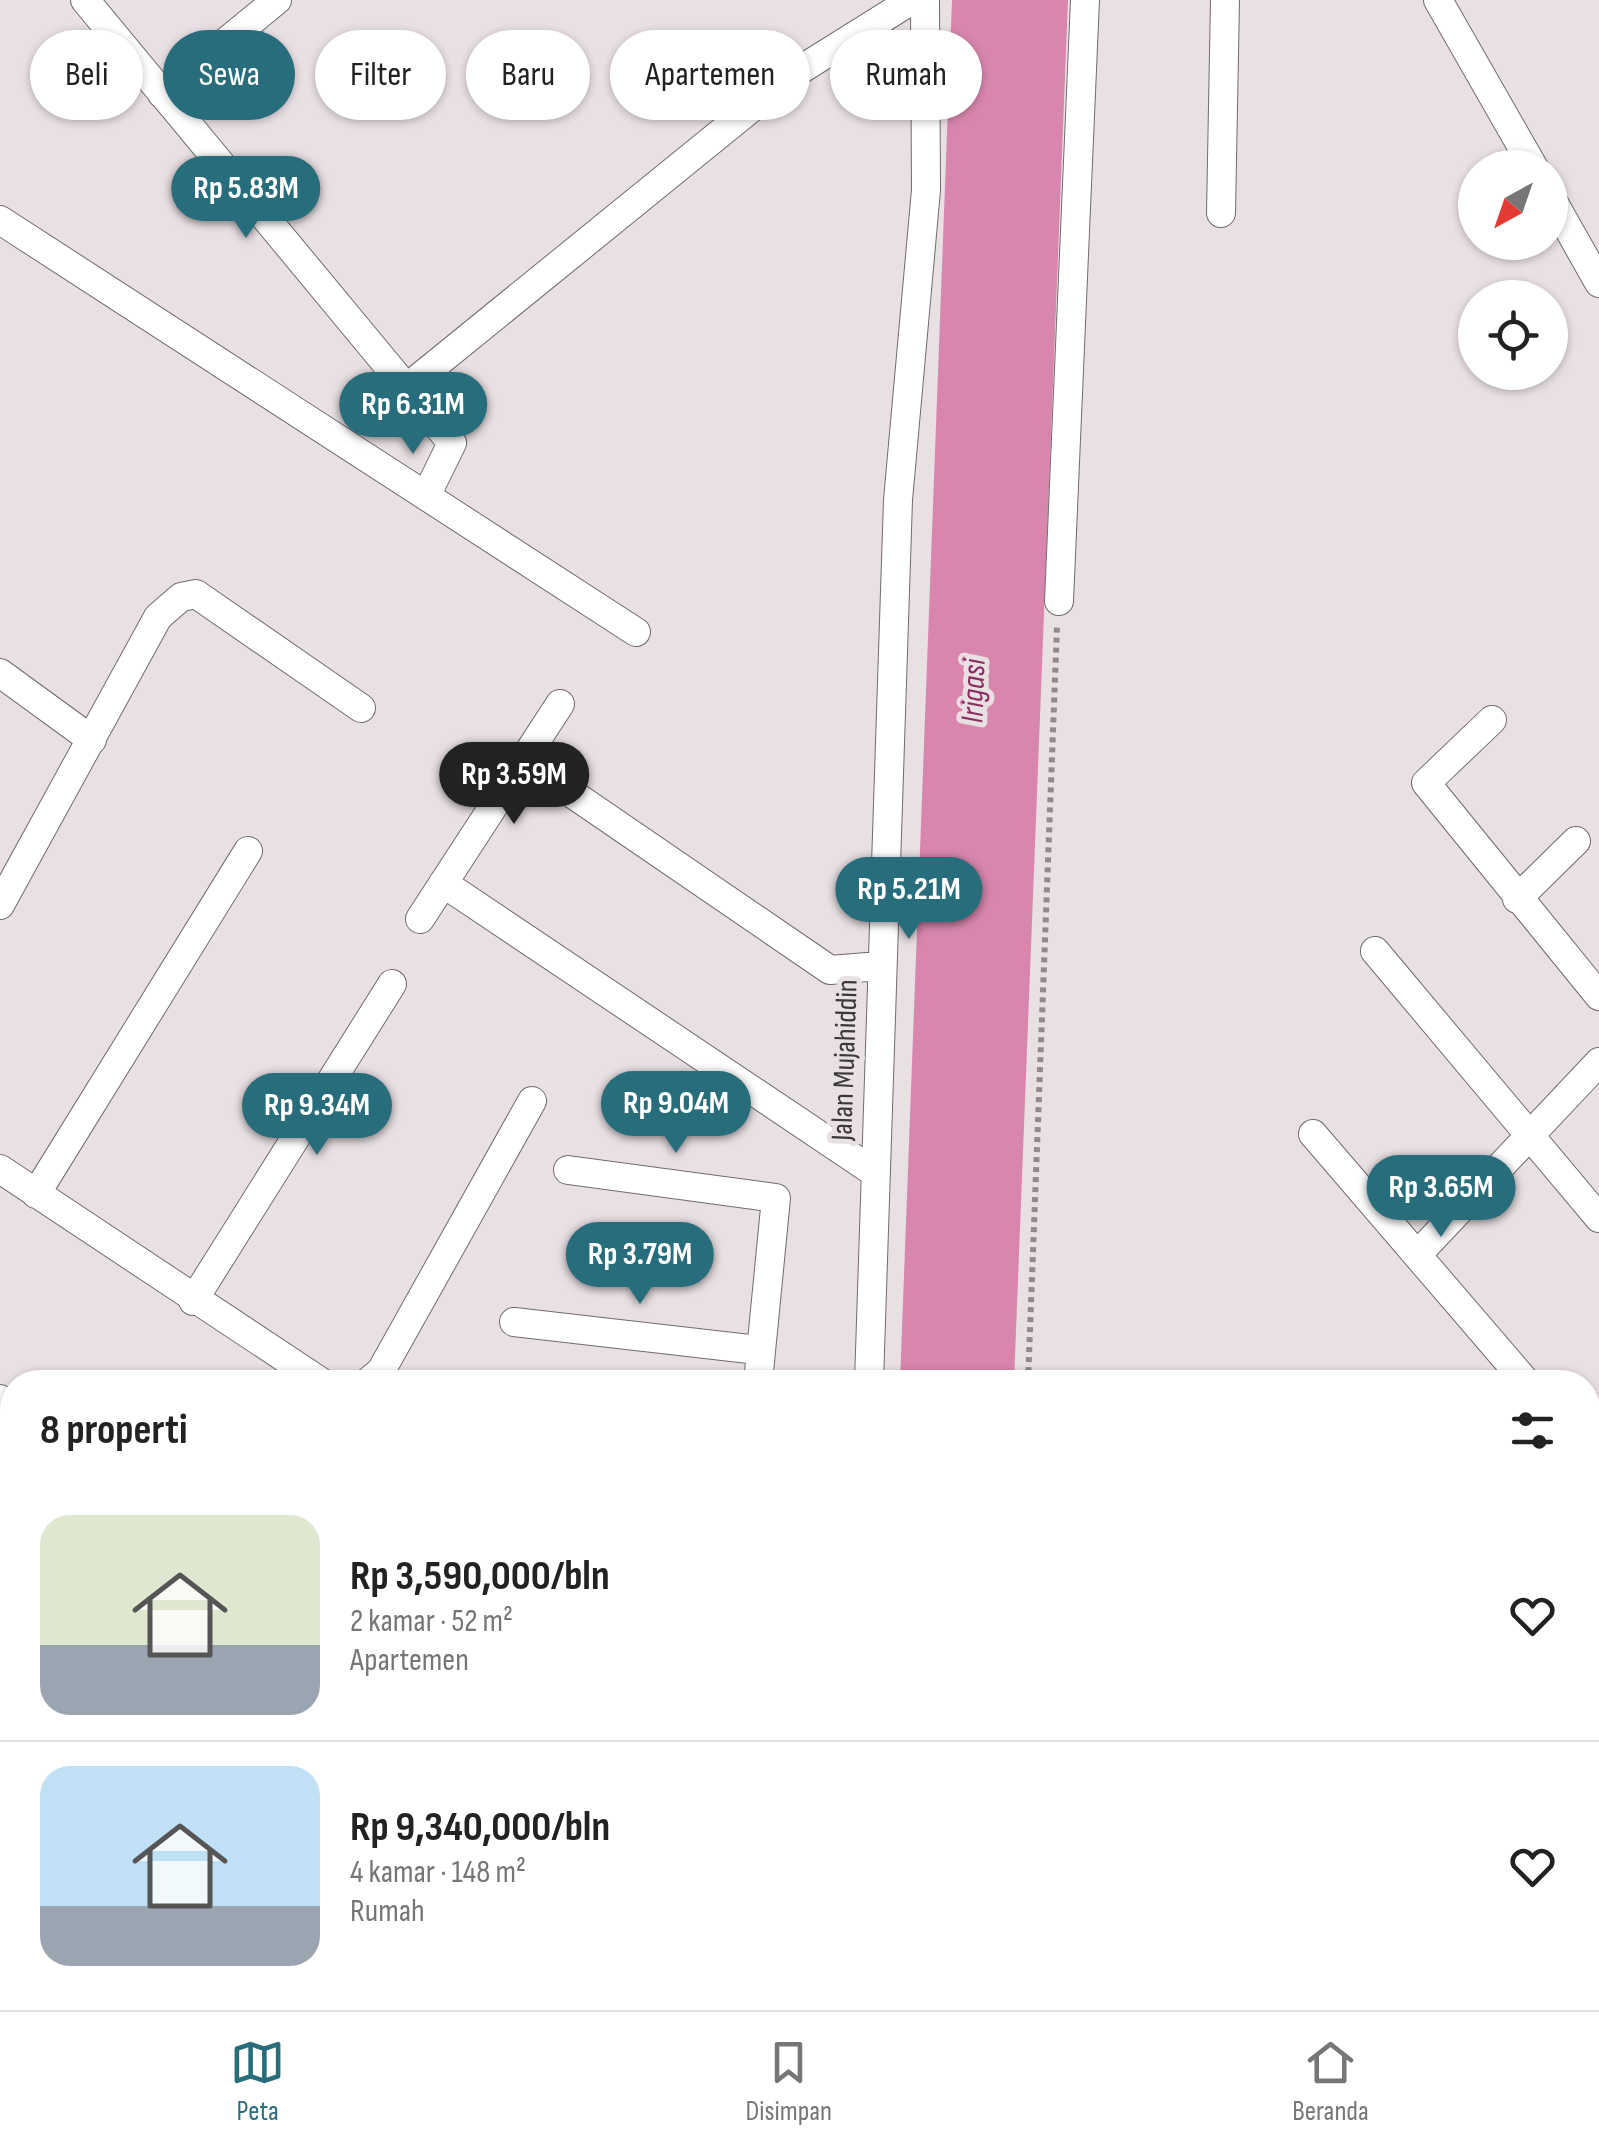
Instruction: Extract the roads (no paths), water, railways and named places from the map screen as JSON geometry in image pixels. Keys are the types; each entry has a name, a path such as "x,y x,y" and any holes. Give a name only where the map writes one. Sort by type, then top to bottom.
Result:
{"street":[{"path":"85,0 452,444 426,496"},
{"path":"162,94 277,0"},
{"path":"404,390 792,75 912,0"},
{"name":"Jalan Mujahiddin","path":"868,1370 898,500 926,190 925,0"},
{"path":"1058,600 1085,0"},
{"path":"1221,213 1225,0"},
{"path":"1438,0 1524,150"},
{"path":"0,220 636,632"},
{"path":"1568,228 1599,283"},
{"path":"0,906 158,617 180,597 196,594 361,708"},
{"path":"0,674 92,740"},
{"path":"420,919 560,704"},
{"path":"1492,720 1426,783 1599,996"},
{"path":"523,760 830,970 880,966"},
{"path":"1516,898 1576,841"},
{"path":"36,1194 248,851"},
{"path":"443,884 874,1172"},
{"path":"1375,952 1599,1218"},
{"path":"193,1301 392,984"},
{"path":"1416,1255 1599,1062"},
{"path":"380,1370 532,1101"},
{"path":"1313,1134 1516,1370"},
{"path":"0,1169 302,1370"},
{"path":"568,1170 776,1198 758,1370"},
{"path":"514,1322 758,1350"}],"water":[{"name":"Irigasi","path":"952,0 1068,0 1014,1370 900,1370 947,120 982,120 982,30 951,30"}]}
